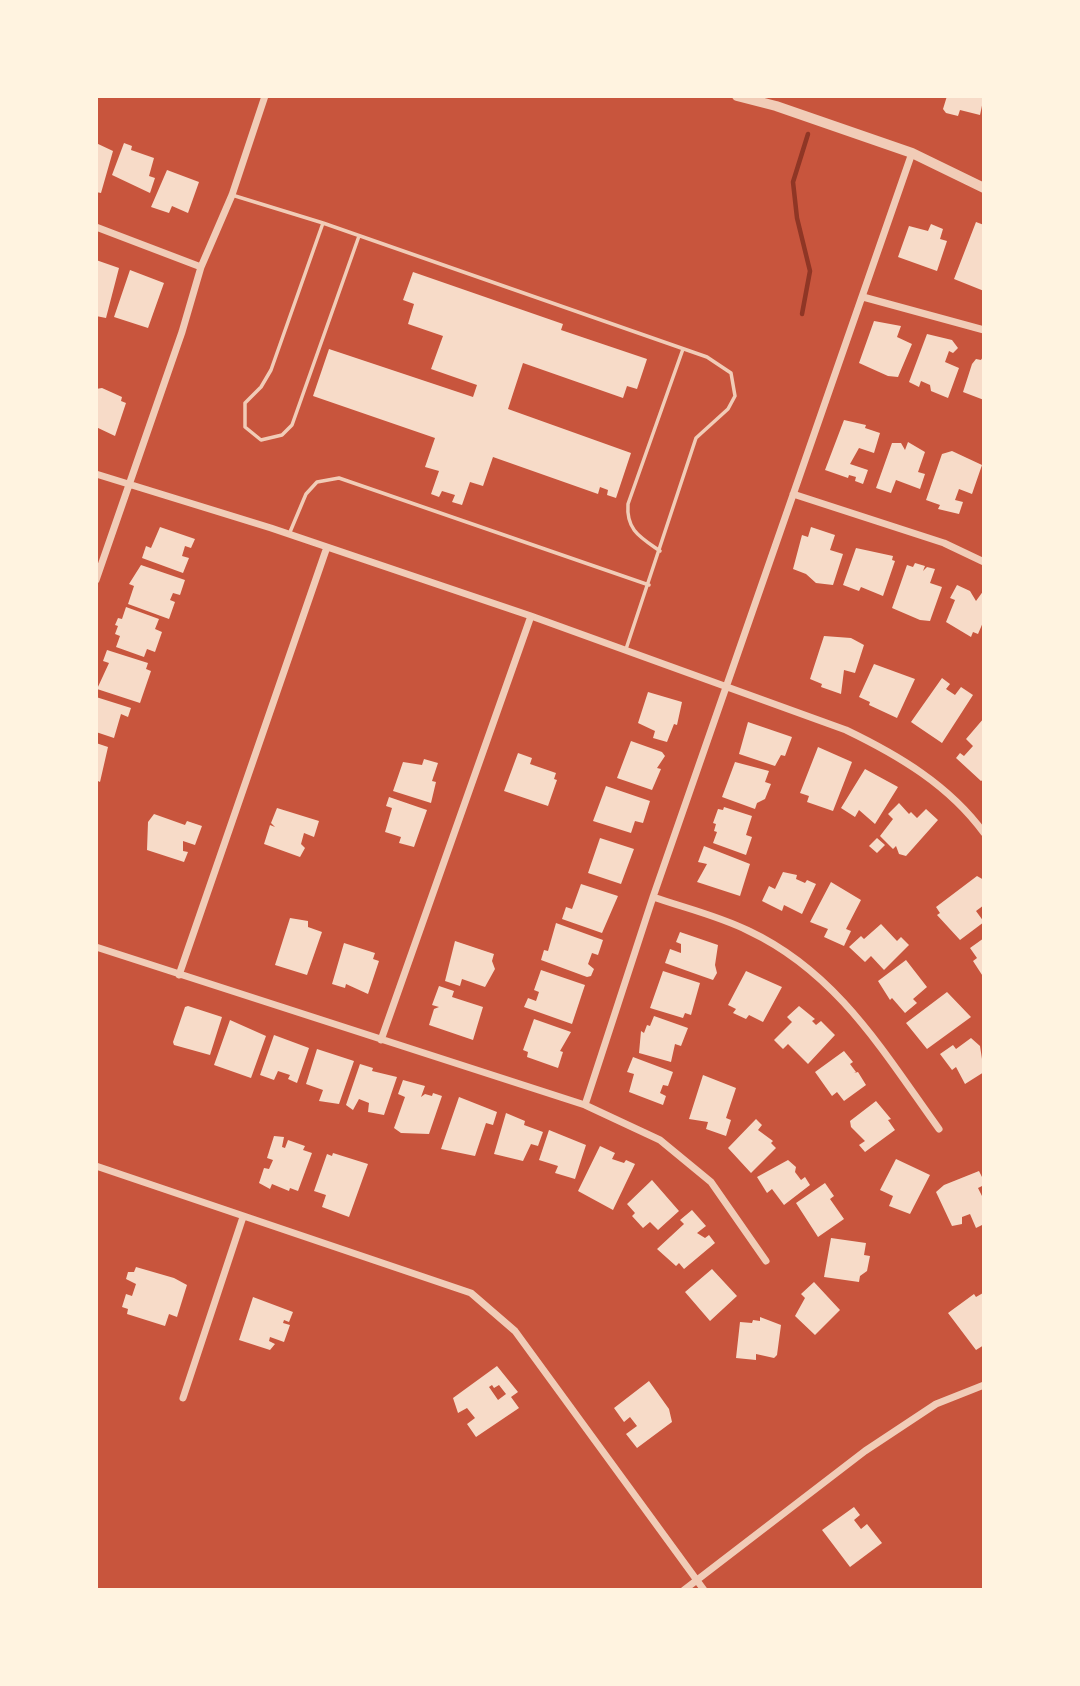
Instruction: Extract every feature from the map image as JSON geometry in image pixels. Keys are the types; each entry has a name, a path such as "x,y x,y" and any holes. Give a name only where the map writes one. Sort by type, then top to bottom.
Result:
{"street":[{"path":"96,580 201,267 232,195 265,96"},
{"path":"737,96 776,106 912,153 984,188"},
{"path":"759,96 776,106"},
{"path":"584,1105 653,897 912,153"},
{"path":"96,228 201,267"},
{"path":"863,297 984,330"},
{"path":"96,474 131,482 289,534 626,649 846,730 891,752 938,784 984,832"},
{"path":"793,494 944,544 984,562"},
{"path":"179,975 327,547"},
{"path":"380,1040 531,617"},
{"path":"653,897 749,931 796,959 834,989 939,1129"},
{"path":"96,947 584,1105 660,1140 711,1182 766,1261"},
{"path":"96,1166 471,1293 516,1331 704,1590"},
{"path":"183,1398 243,1217"},
{"path":"684,1590 875,1444 936,1404 984,1385"}],"lane":[{"path":"232,195 323,223 683,349 720,363 731,373 735,396 727,409 696,438 626,649"},
{"path":"323,223 271,370 245,403 245,427 261,440 282,435 292,425 359,236"},
{"path":"660,551 632,531 627,520 628,504 683,349"},
{"path":"289,534 306,494 317,482 339,478 649,585"}],"building":[{"path":"947,96 984,96 980,115 960,110 958,116 946,113 943,109"},
{"path":"96,143 113,151 101,193 96,192"},
{"path":"124,143 132,146 131,150 154,158 149,176 155,178 150,193 112,175"},
{"path":"167,170 199,182 188,213 172,206 169,213 151,207"},
{"path":"976,222 984,225 984,291 954,279"},
{"path":"931,224 943,229 940,239 947,241 937,271 898,257 909,226 928,231"},
{"path":"96,260 119,268 106,318 96,316"},
{"path":"130,270 164,283 148,328 114,317"},
{"path":"413,272 563,324 561,330 647,359 637,389 627,386 623,398 523,363 508,409 631,453 616,498 607,495 608,490 600,487 598,494 493,457 483,486 470,482 462,505 452,502 455,495 442,491 439,497 431,494 439,471 425,467 435,438 313,396 329,349 473,397 477,385 431,369 443,336 408,324 414,304 403,300"},
{"path":"874,321 901,326 897,337 912,344 898,377 888,376 859,363"},
{"path":"927,334 952,340 958,348 953,353 949,351 945,362 959,368 948,398 931,391 930,385 921,381 919,387 909,382"},
{"path":"984,355 984,400 963,392 972,364 976,359 981,360"},
{"path":"102,388 122,397 121,401 126,403 115,436 96,427 96,389"},
{"path":"844,420 866,425 865,428 880,433 874,453 859,448 850,464 868,470 863,484 855,481 856,477 849,475 848,478 825,470"},
{"path":"908,442 925,452 918,472 925,474 920,489 896,480 891,493 876,488 892,443 901,443 905,450"},
{"path":"952,451 982,465 972,494 959,489 955,500 963,502 959,514 938,509 940,505 926,500 942,454"},
{"path":"160,527 195,539 191,548 185,546 182,556 189,558 183,573 142,558 146,546 151,548"},
{"path":"811,527 835,535 830,550 843,554 833,585 816,583 806,574 793,569 802,535 808,537"},
{"path":"856,548 893,556 892,560 895,561 883,596 861,587 859,591 843,585"},
{"path":"915,563 925,566 923,571 927,567 935,569 930,583 942,587 930,621 920,620 892,608 907,565 913,567"},
{"path":"141,565 185,580 180,595 173,593 170,600 175,602 169,619 128,604 134,586 129,584"},
{"path":"957,585 970,591 976,601 984,590 984,620 978,634 973,632 971,637 946,622 955,600 950,598"},
{"path":"126,607 159,619 155,629 162,632 155,652 147,649 144,657 116,647 120,636 115,634 118,626 115,625 118,618 122,619"},
{"path":"824,636 851,638 864,645 855,673 844,670 841,694 821,687 822,684 810,679"},
{"path":"107,650 148,663 146,669 151,671 140,703 97,689 109,663 103,661"},
{"path":"874,664 915,679 897,718 869,705 870,702 859,697"},
{"path":"942,678 950,684 946,689 955,695 961,687 973,695 942,743 911,722"},
{"path":"648,692 682,702 677,725 674,724 667,742 653,738 655,731 638,723"},
{"path":"96,697 131,708 128,717 121,714 114,738 96,732"},
{"path":"984,718 984,779 981,781 956,758 960,753 964,756 973,746 966,739"},
{"path":"748,722 792,737 785,756 781,755 775,766 739,754"},
{"path":"631,741 662,752 665,756 657,768 661,769 652,790 617,778"},
{"path":"96,743 108,747 100,782 96,780"},
{"path":"818,747 852,762 833,811 807,802 809,796 800,793"},
{"path":"518,753 532,758 530,764 556,773 554,779 557,780 548,806 504,791"},
{"path":"424,759 438,763 432,781 436,782 431,803 393,791 403,762 422,765"},
{"path":"735,762 769,771 765,782 771,784 765,799 757,803 755,809 722,797"},
{"path":"865,769 898,787 875,824 859,810 855,817 841,808"},
{"path":"606,786 650,801 643,823 635,821 631,833 593,821"},
{"path":"389,797 427,810 414,847 399,843 401,837 385,832 392,808 386,806"},
{"path":"899,803 917,818 926,809 938,820 906,856 899,854 896,846 893,849 880,836 893,819 888,814"},
{"path":"724,807 752,816 746,835 752,837 746,855 713,843 717,832 714,831 716,824 713,823 718,809 723,810"},
{"path":"277,808 319,821 314,837 304,833 301,844 305,848 300,857 264,844 270,825 275,827 271,823"},
{"path":"154,814 185,825 187,821 202,826 195,845 183,841 183,851 188,852 184,862 147,850 148,822"},
{"path":"600,838 634,849 621,884 588,873"},
{"path":"877,838 885,845 877,853 869,846"},
{"path":"704,846 750,864 740,896 697,882 707,864 698,862"},
{"path":"783,872 797,875 796,879 805,883 807,880 816,884 802,914 784,905 782,911 762,901 769,886 775,889"},
{"path":"977,876 984,880 984,905 976,911 984,922 960,940 937,915 940,913 936,907"},
{"path":"831,882 861,900 846,929 851,931 844,946 824,937 828,929 810,922"},
{"path":"581,884 618,896 602,933 562,919 566,907 572,909"},
{"path":"290,918 308,921 308,927 322,932 307,975 275,965"},
{"path":"556,923 603,940 598,955 592,953 588,964 594,969 591,976 587,977 541,960 544,950 548,951"},
{"path":"881,924 897,941 901,937 909,945 884,970 871,956 865,962 849,947 861,936 864,939"},
{"path":"680,932 718,945 715,965 717,973 713,980 665,963 670,949 681,953 681,944 676,942"},
{"path":"984,938 984,978 973,961 977,958 970,948"},
{"path":"455,941 494,954 492,961 495,969 485,987 462,979 460,986 445,981"},
{"path":"344,943 375,953 373,959 379,961 368,994 346,984 345,988 332,984"},
{"path":"906,960 927,987 913,999 917,1003 905,1013 892,998 890,1000 878,981"},
{"path":"541,970 585,985 572,1024 524,1007 528,998 536,1001 539,992 534,990"},
{"path":"663,971 700,983 691,1015 685,1013 683,1018 650,1008"},
{"path":"746,971 782,987 763,1022 749,1015 746,1019 733,1013 736,1009 728,1005"},
{"path":"439,986 454,991 452,997 483,1007 473,1040 429,1025 434,1009 439,1007 432,1005"},
{"path":"947,992 971,1017 927,1049 906,1023"},
{"path":"799,1006 815,1019 812,1021 816,1025 821,1021 835,1035 808,1064 788,1044 783,1049 774,1040 792,1022 787,1017"},
{"path":"185,1007 222,1017 210,1055 174,1045"},
{"path":"654,1016 688,1028 681,1046 675,1044 671,1062 639,1053 641,1031 644,1033"},
{"path":"534,1019 571,1032 560,1051 563,1052 558,1068 527,1057 528,1052 523,1050"},
{"path":"230,1020 266,1036 251,1078 214,1065"},
{"path":"274,1035 309,1048 297,1083 288,1079 290,1075 278,1071 274,1080 260,1075"},
{"path":"971,1038 980,1046 984,1072 965,1084 956,1067 952,1070 940,1054 953,1045 956,1049"},
{"path":"317,1049 354,1061 339,1104 319,1101 323,1090 306,1084"},
{"path":"844,1051 853,1062 850,1064 856,1072 854,1073 858,1072 866,1085 844,1101 837,1092 832,1096 815,1072"},
{"path":"633,1057 673,1072 668,1086 663,1085 660,1093 666,1096 663,1105 629,1092 634,1074 627,1072"},
{"path":"360,1064 373,1068 372,1071 397,1077 384,1115 368,1112 369,1103 359,1099 353,1110 346,1105"},
{"path":"703,1075 736,1088 726,1118 731,1120 726,1136 706,1129 708,1122 689,1119"},
{"path":"403,1080 425,1086 421,1097 425,1094 432,1096 433,1093 442,1096 429,1134 401,1133 394,1128 405,1097 398,1094"},
{"path":"459,1097 497,1112 493,1125 486,1123 475,1156 441,1149"},
{"path":"876,1101 891,1119 888,1120 895,1130 865,1152 859,1145 865,1141 851,1127 850,1121"},
{"path":"506,1113 525,1121 524,1125 543,1132 538,1146 531,1144 523,1161 494,1154"},
{"path":"756,1119 762,1125 758,1130 773,1141 771,1143 776,1148 751,1173 728,1148"},
{"path":"549,1130 586,1145 575,1179 555,1173 558,1166 539,1160"},
{"path":"274,1136 284,1137 282,1147 285,1148 288,1140 305,1146 303,1150 312,1153 298,1191 290,1188 289,1191 272,1184 270,1189 259,1183 264,1168 269,1169 273,1160 267,1158"},
{"path":"600,1146 615,1153 612,1159 635,1164 613,1210 578,1191"},
{"path":"333,1153 368,1164 349,1217 322,1207 326,1195 314,1191 327,1154 332,1156"},
{"path":"896,1159 930,1175 910,1214 889,1206 893,1196 880,1190"},
{"path":"788,1160 796,1167 795,1172 801,1180 805,1177 810,1185 784,1205 772,1189 767,1193 757,1177"},
{"path":"979,1171 984,1181 984,1185 978,1188 984,1200 984,1224 976,1228 970,1214 962,1217 962,1224 952,1226 936,1192 944,1185"},
{"path":"652,1180 679,1211 658,1230 650,1222 643,1228 632,1216 635,1213 627,1204"},
{"path":"825,1183 834,1196 830,1199 844,1219 818,1237 796,1203"},
{"path":"692,1210 706,1226 697,1233 705,1238 709,1235 715,1243 684,1269 679,1263 676,1266 657,1249 684,1224 680,1220"},
{"path":"831,1238 866,1243 864,1255 870,1256 867,1271 860,1276 859,1282 824,1277"},
{"path":"136,1267 174,1278 187,1285 177,1317 169,1314 165,1326 127,1314 128,1309 122,1307 126,1294 132,1296 136,1284 126,1279 128,1272 134,1272"},
{"path":"712,1269 737,1296 710,1321 685,1292"},
{"path":"814,1282 840,1310 815,1335 795,1316 805,1298 801,1294"},
{"path":"983,1293 984,1345 976,1350 948,1313 974,1294 976,1297"},
{"path":"253,1297 293,1312 289,1322 284,1320 283,1323 290,1325 284,1342 270,1337 269,1341 275,1344 270,1350 239,1340"},
{"path":"760,1317 781,1325 777,1355 774,1358 756,1354 756,1360 736,1358 740,1322 760,1321"},
{"path":"497,1366 518,1392 511,1397 519,1408 476,1437 467,1424 475,1418 467,1408 458,1413 453,1398","holes":["492,1385 494,1388 499,1385 506,1394 498,1400 489,1387"]},
{"path":"649,1381 669,1409 672,1422 637,1448 626,1434 637,1426 630,1417 624,1422 614,1408"},
{"path":"854,1507 860,1515 854,1520 861,1529 867,1524 882,1543 850,1567 822,1530"}],"waterway":[{"path":"802,314 810,271 797,218 793,182 808,134"}]}
